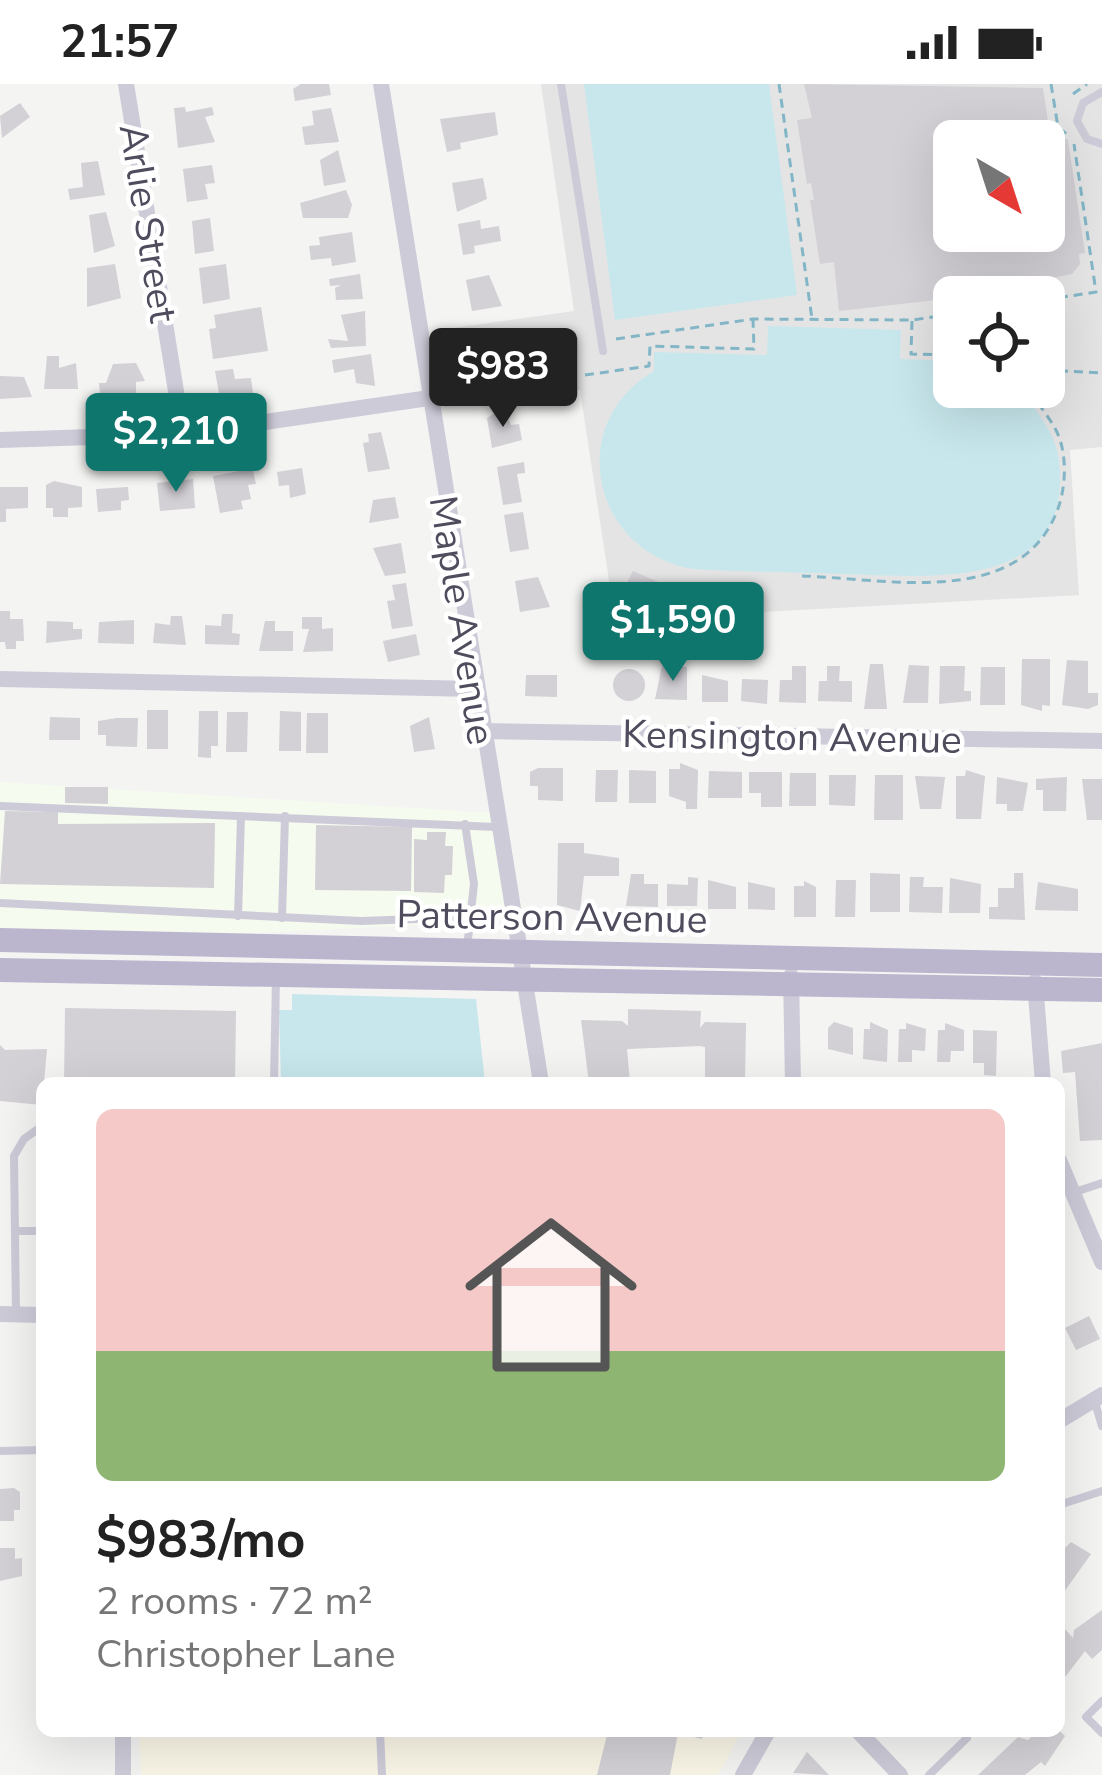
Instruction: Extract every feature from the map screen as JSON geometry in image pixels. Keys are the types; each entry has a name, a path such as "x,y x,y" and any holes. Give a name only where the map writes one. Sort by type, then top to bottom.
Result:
{"main road":[{"name":"Patterson Avenue","path":"0,940 792,958 1035,976 1102,990"},
{"name":"Patterson Avenue","path":"0,970 790,985 1035,976 1102,965"}],"street":[{"name":"Arlie Street","path":"126,84 183,434"},
{"name":"Maple Avenue","path":"381,84 496,827 540,1077"},
{"path":"0,440 183,434 565,378"},
{"path":"0,679 476,689"},
{"name":"Kensington Avenue","path":"481,731 1102,741"},
{"path":"792,958 793,1077"},
{"path":"1035,976 1043,1077"},
{"path":"1065,1176 1102,1262"},
{"path":"1065,1417 1098,1397"},
{"path":"123,1737 123,1775"},
{"path":"743,1775 765,1737"},
{"path":"864,1737 900,1775"}],"lane":[{"path":"561,84 603,351"},
{"path":"1102,92 1083,103 1077,121 1087,139 1102,144"},
{"path":"0,806 496,827"},
{"path":"238,916 241,816"},
{"path":"282,918 285,816"},
{"path":"465,824 474,917 467,950"},
{"path":"0,903 282,918 474,917"},
{"path":"274,1077 276,976"},
{"path":"8,1314 15,1231 14,1156 36,1130"},
{"path":"1071,1193 1102,1184"},
{"path":"15,1231 36,1232"},
{"path":"1098,1397 1102,1426"},
{"path":"0,1451 36,1450"},
{"path":"1065,1503 1102,1491"},
{"path":"1102,1701 1086,1717 1102,1733"},
{"path":"380,1737 382,1775"},
{"path":"929,1775 966,1737"}],"path":[{"path":"779,84 812,319"},
{"path":"1052,87 1071,96"},
{"path":"1052,87 1058,127 1074,143 1096,292 1065,297"},
{"path":"753,319 754,349 650,346 649,366 583,376 613,340 753,319 933,317"},
{"path":"912,320 911,354 933,355"},
{"path":"1065,371 1102,373"},
{"path":"802,576 965,580 1001,571 1025,556 1052,522 1064,473 1058,434 1043,408"}],"shaded area":[{"path":"541,84 1102,84 1102,447 1070,450 1079,595 615,620 580,390 445,407 431,331 574,311"},
{"path":"584,84 769,84 797,295 615,320"},
{"path":"768,326 901,330 900,359 933,360 933,408 1036,408 1054,440 1059,461 1057,504 1043,535 1019,556 952,574 694,569 660,558 632,539 613,514 602,484 600,453 608,422 625,394 654,371 654,352 767,355"},
{"path":"0,782 492,813 527,920 0,945"},
{"path":"292,994 476,999 484,1077 281,1077 279,1010 292,1010"},
{"path":"139,1737 739,1737 718,1775 141,1775"}],"building":[{"path":"301,84 329,84 331,95 295,101 293,89"},
{"path":"804,84 1043,88 1048,120 933,120 933,252 1065,252 1065,138 1085,253 1079,254 1080,264 1072,274 1062,276 933,276 933,300 839,311 834,262 820,264 810,200 814,200 797,120 812,118"},
{"path":"20,103 30,117 2,138 0,116"},
{"path":"185,107 186,112 212,107 214,115 205,117 215,142 178,148 174,108"},
{"path":"331,108 339,142 305,145 302,127 314,125 312,111"},
{"path":"495,112 498,135 460,143 461,149 447,152 440,119"},
{"path":"338,150 346,182 324,186 320,160"},
{"path":"98,161 105,195 70,200 68,189 83,187 81,163"},
{"path":"212,165 215,183 205,184 208,199 187,202 183,169"},
{"path":"483,178 487,199 457,212 452,183"},
{"path":"346,190 352,205 348,218 303,218 300,203"},
{"path":"106,212 115,246 94,253 89,215"},
{"path":"210,218 214,251 195,254 192,221"},
{"path":"480,220 481,229 499,226 501,241 474,246 475,253 463,255 458,224"},
{"path":"352,232 356,262 332,266 331,258 311,260 309,246 320,245 319,237"},
{"path":"115,264 121,298 87,307 87,268"},
{"path":"226,264 230,299 203,304 199,268"},
{"path":"360,274 363,299 336,300 335,288 341,285 330,286 329,279"},
{"path":"489,275 502,306 472,311 466,280"},
{"path":"261,307 268,351 213,359 209,329 216,328 214,315"},
{"path":"365,311 366,346 331,348 328,339 348,341 341,315"},
{"path":"371,354 375,386 356,383 354,369 334,373 332,360"},
{"path":"47,356 59,356 59,368 76,363 78,389 44,389"},
{"path":"136,363 145,381 136,382 136,394 100,393 99,383 106,383 113,364"},
{"path":"233,369 235,379 251,378 253,393 221,404 215,371"},
{"path":"0,376 24,377 32,397 0,399"},
{"path":"503,408 511,425 519,424 522,440 492,448 487,418"},
{"path":"381,432 390,469 368,472 363,443 369,442 368,434"},
{"path":"524,462 525,473 517,474 522,502 503,505 497,467"},
{"path":"302,468 306,494 290,498 289,485 279,486 277,472"},
{"path":"253,471 256,484 248,485 251,499 241,501 243,509 220,513 213,476"},
{"path":"193,479 195,508 160,511 157,483"},
{"path":"54,481 82,487 82,507 68,508 68,517 53,517 53,508 46,508 46,485"},
{"path":"0,487 28,487 28,508 6,509 6,522 0,522"},
{"path":"128,487 129,500 121,501 121,510 98,512 96,489"},
{"path":"395,497 399,518 369,523 373,500"},
{"path":"523,512 529,549 510,552 504,515"},
{"path":"401,543 406,573 385,576 373,548"},
{"path":"633,571 663,584 649,612 619,598"},
{"path":"538,577 550,607 520,612 515,581"},
{"path":"406,583 413,626 392,629 387,601 395,600 392,585"},
{"path":"0,611 10,611 10,619 23,619 24,641 16,641 16,649 6,649 5,642 0,642"},
{"path":"222,614 233,614 232,633 240,634 239,645 205,644 205,625 221,626"},
{"path":"171,616 182,616 186,645 153,643 155,623 170,625"},
{"path":"302,617 322,617 322,629 333,628 333,651 303,652 309,629 302,629"},
{"path":"134,620 134,644 98,643 99,622"},
{"path":"47,621 73,622 73,629 82,629 82,639 46,643"},
{"path":"265,621 275,621 275,631 293,631 293,651 259,651"},
{"path":"416,634 420,655 388,662 383,641"},
{"path":"1022,659 1050,659 1050,706 1042,705 1042,711 1021,705"},
{"path":"1067,660 1088,661 1088,693 1098,693 1098,705 1088,709 1062,705"},
{"path":"870,664 883,664 887,709 864,709"},
{"path":"909,665 929,666 928,703 903,703"},
{"path":"662,666 687,667 687,700 655,699"},
{"path":"792,666 806,666 806,703 779,702 780,680 792,680"},
{"path":"827,666 840,666 839,681 852,681 852,702 818,701 819,681 827,681"},
{"path":"940,666 965,666 964,691 971,691 971,701 939,704"},
{"path":"981,667 1005,667 1005,705 980,705"},
{"path":"629,669 640,674 645,685 640,696 629,701 618,696 613,685 618,674"},
{"path":"526,675 557,675 557,697 525,696"},
{"path":"702,675 728,681 728,702 702,702"},
{"path":"742,679 768,680 767,704 741,701"},
{"path":"147,710 168,710 168,749 147,749"},
{"path":"199,711 218,711 218,746 211,746 211,758 198,757"},
{"path":"280,711 301,712 301,751 279,751"},
{"path":"227,712 248,712 247,752 226,752"},
{"path":"307,713 328,713 328,753 306,753"},
{"path":"50,717 80,718 80,740 49,740"},
{"path":"429,717 435,749 414,752 410,726"},
{"path":"138,718 137,747 106,746 106,735 98,735 98,721"},
{"path":"680,763 698,770 697,809 686,809 686,802 669,796 669,769 680,769"},
{"path":"563,768 563,801 538,800 538,786 530,786 530,772"},
{"path":"596,770 618,770 617,802 595,802"},
{"path":"629,770 656,771 656,803 629,803"},
{"path":"966,770 985,776 981,819 956,819 956,776 965,776"},
{"path":"709,771 742,772 742,798 708,798"},
{"path":"749,772 782,772 782,807 761,807 761,793 749,793"},
{"path":"790,773 816,773 816,806 789,806"},
{"path":"829,775 856,775 855,806 829,805"},
{"path":"875,775 903,775 903,820 874,820"},
{"path":"915,776 945,777 941,809 920,809"},
{"path":"997,777 1028,783 1023,811 1007,811 1007,804 996,804"},
{"path":"1067,777 1066,811 1043,811 1043,790 1036,790 1036,779"},
{"path":"1082,779 1102,779 1102,820 1087,820"},
{"path":"65,787 108,787 108,804 65,803"},
{"path":"5,811 58,812 58,824 215,823 214,888 0,884"},
{"path":"316,825 412,827 411,891 315,890"},
{"path":"427,832 446,832 445,846 453,846 452,875 445,875 444,893 414,892 414,839 427,840"},
{"path":"558,843 584,843 584,853 619,858 619,876 584,876 580,911 557,905"},
{"path":"870,873 900,874 900,912 870,912"},
{"path":"1014,873 1023,873 1025,920 989,919 989,907 998,907 998,888 1014,888"},
{"path":"631,874 644,874 644,884 658,884 658,907 626,906"},
{"path":"688,877 698,878 697,906 667,906 667,884 688,885"},
{"path":"910,877 924,877 923,887 943,887 942,913 909,912"},
{"path":"950,878 981,884 980,913 949,913"},
{"path":"708,880 736,887 736,909 708,909"},
{"path":"836,880 856,880 855,917 835,917"},
{"path":"804,881 816,887 816,917 794,917 794,886 804,886"},
{"path":"748,882 775,888 775,910 748,909"},
{"path":"1038,882 1078,889 1078,911 1035,910"},
{"path":"65,1008 236,1011 235,1077 64,1077"},
{"path":"628,1009 701,1011 700,1028 705,1022 746,1023 745,1077 705,1077 705,1047 700,1046 627,1049 629,1077 588,1077 581,1020 622,1021 628,1026"},
{"path":"834,1022 853,1028 853,1055 828,1049 828,1028"},
{"path":"870,1022 888,1030 887,1062 863,1059 864,1029 870,1029"},
{"path":"906,1023 926,1029 925,1051 912,1050 912,1062 898,1062 899,1029 906,1029"},
{"path":"945,1023 964,1030 964,1051 951,1051 950,1062 937,1062 938,1030 945,1030"},
{"path":"973,1030 997,1031 996,1076 984,1075 984,1063 973,1063"},
{"path":"1102,1043 1102,1140 1080,1141 1075,1072 1063,1073 1061,1051"},
{"path":"0,1045 5,1050 47,1049 44,1077 36,1077 36,1104 0,1101"},
{"path":"1089,1316 1100,1339 1076,1350 1065,1328"},
{"path":"0,1489 20,1492 20,1510 14,1510 14,1521 0,1521"},
{"path":"1071,1542 1091,1554 1065,1591 1065,1548"},
{"path":"0,1548 15,1548 15,1559 22,1558 22,1576 0,1581"},
{"path":"1102,1610 1102,1650 1092,1659 1085,1651 1065,1677 1065,1629 1073,1638 1074,1630"},
{"path":"606,1737 677,1737 670,1775 597,1775"},
{"path":"1018,1737 1064,1737 1045,1766 1041,1762 1025,1775 978,1775"},
{"path":"807,1752 829,1775 793,1773"}]}
